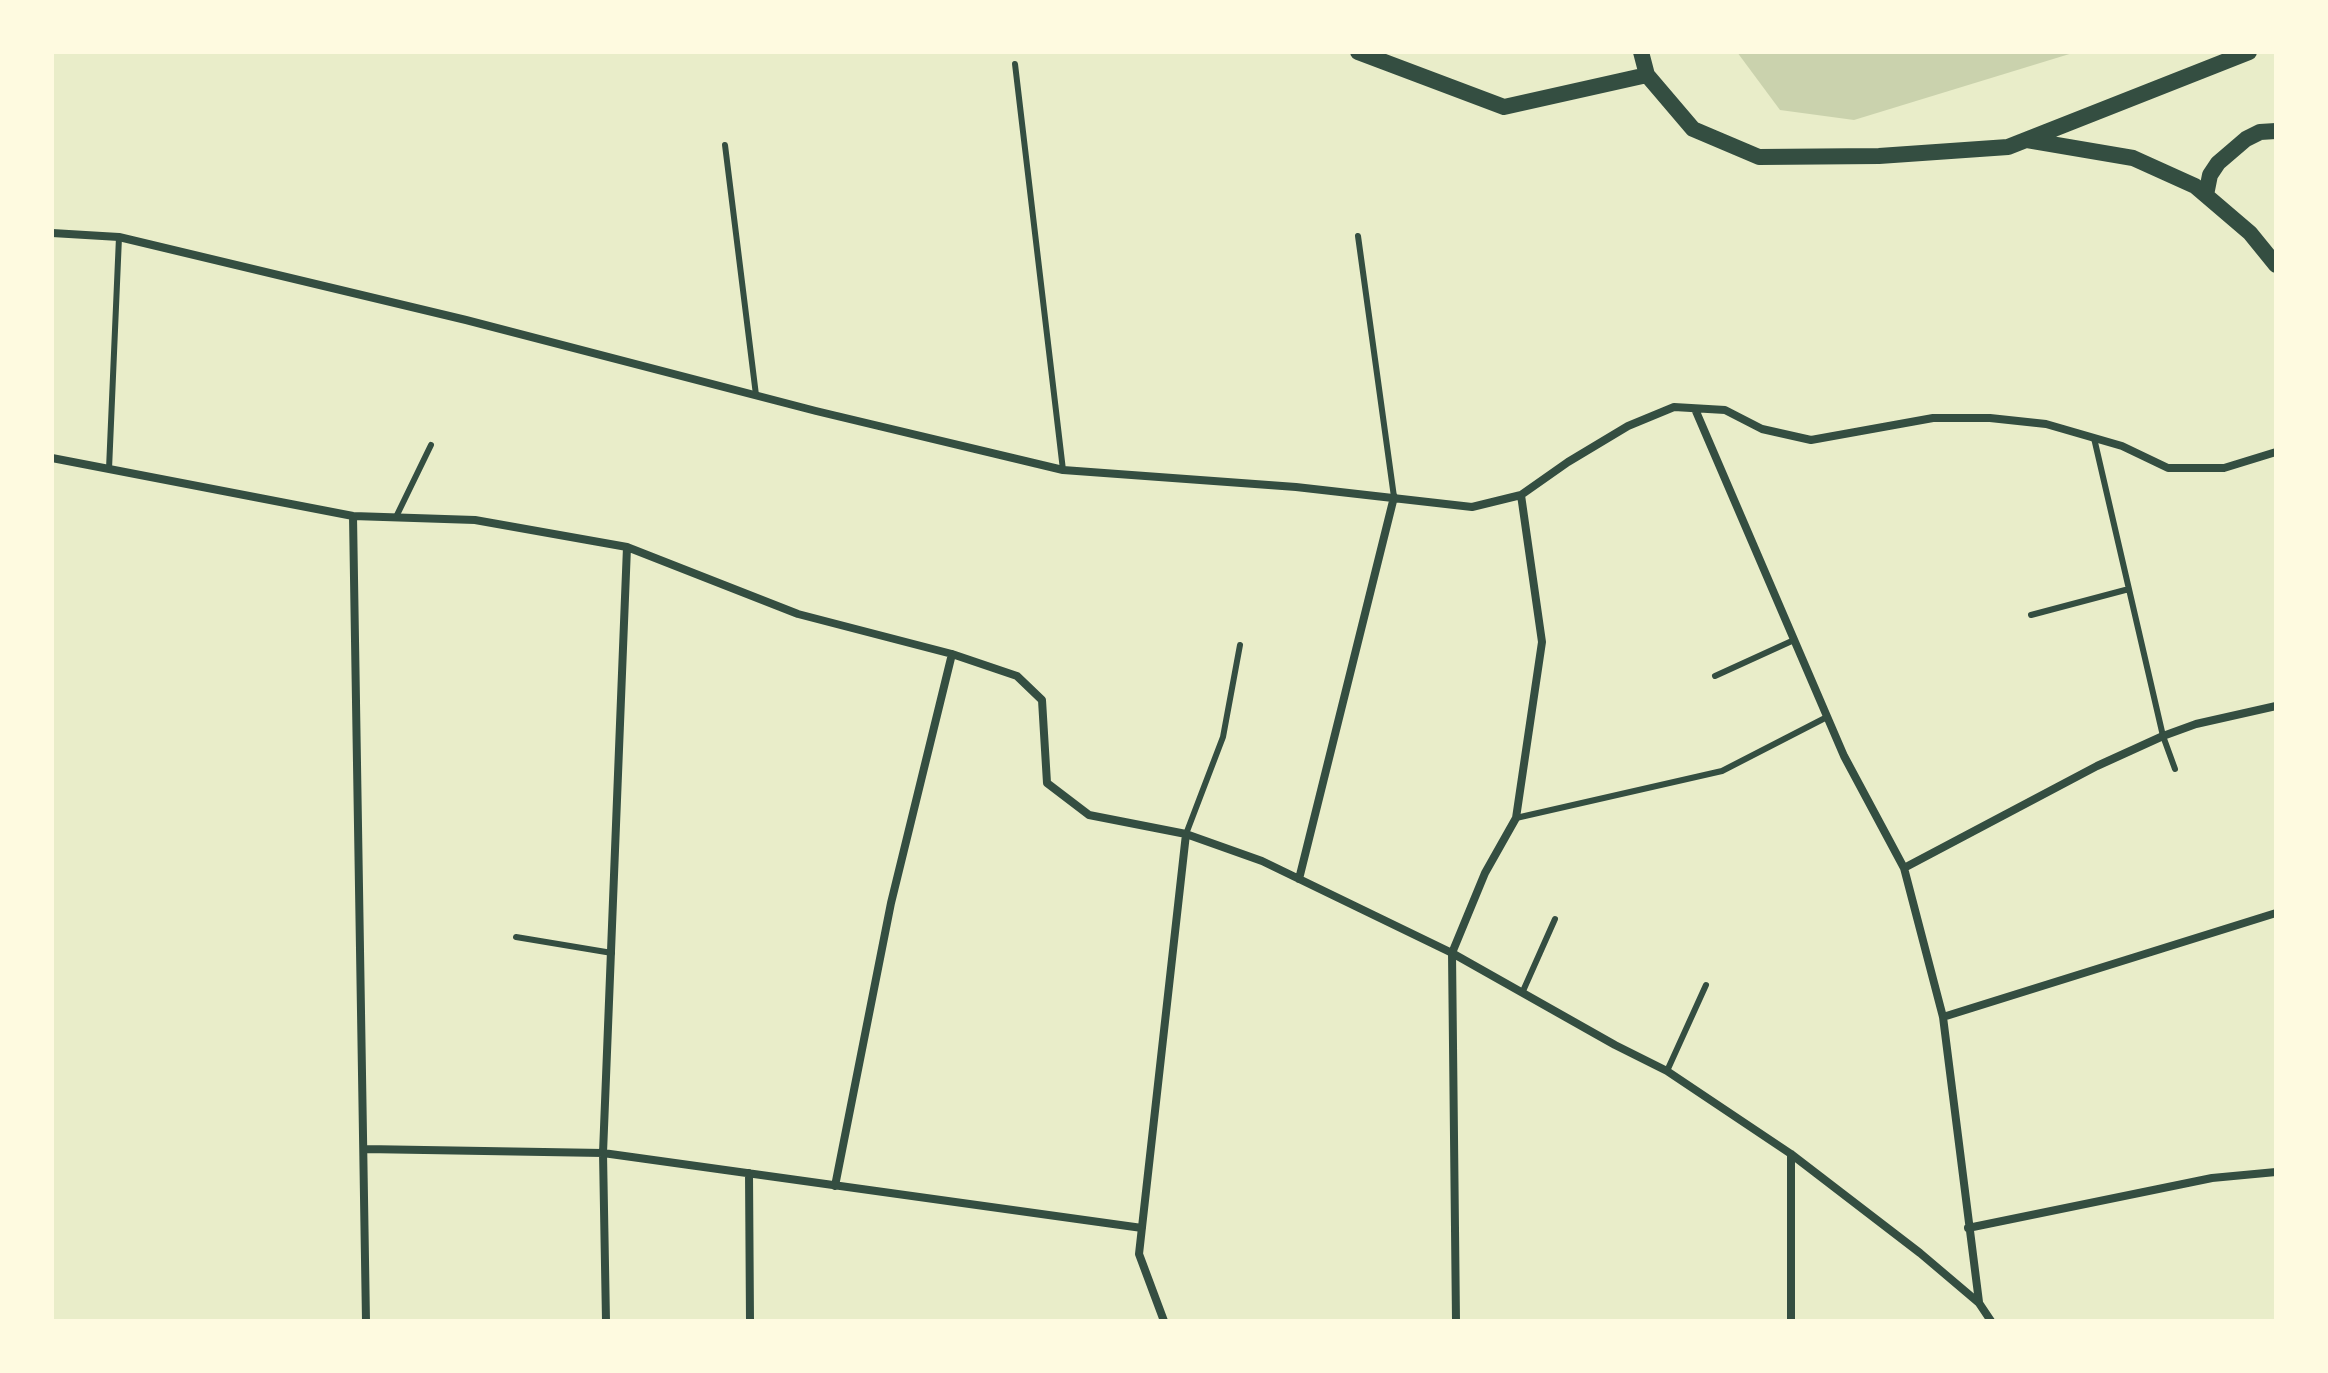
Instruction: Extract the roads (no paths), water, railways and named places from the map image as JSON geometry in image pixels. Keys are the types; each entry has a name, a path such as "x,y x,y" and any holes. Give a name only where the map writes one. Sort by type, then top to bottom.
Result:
{"main road":[{"path":"1358,52 1504,107 1647,75"},
{"path":"1641,52 1647,75 1693,129 1759,157 1894,155 2008,147 2249,52"},
{"path":"2206,195 2210,175 2218,163 2246,139 2260,132 2276,131"},
{"path":"2026,140 2133,158 2195,186 2250,233 2276,265"}],"street":[{"path":"52,233 119,237 466,320 1063,470 1394,497 1472,507 1521,495 1628,426 1674,407 1725,410 1762,429 1811,440 1933,418 1990,418 2046,424 2122,446 2168,468 2224,468 2276,452"},
{"path":"1695,409 1844,756 1904,868 1943,1017 1979,1303"},
{"path":"52,458 353,516 475,520 627,547 798,614 952,654 1017,676 1042,700 1047,783 1089,815 1186,834 1262,861 1452,953 1667,1071 1791,1154 1979,1303 1991,1321"},
{"path":"1456,1321 1452,953 1485,873 1516,818 1542,642 1521,495"},
{"path":"1299,879 1394,497"},
{"path":"353,516 366,1321"},
{"path":"606,1321 603,1153 627,547"},
{"path":"835,1186 891,903 952,654"},
{"path":"1904,868 2097,766 2163,736 2196,724 2276,706"},
{"path":"1164,1321 1139,1254 1186,834"},
{"path":"1943,1017 2276,913"},
{"path":"365,1149 603,1153 1142,1228"},
{"path":"1791,1154 1791,1321"},
{"path":"1968,1228 2212,1178 2276,1172"},
{"path":"749,1173 750,1321"}],"lane":[{"path":"1015,64 1063,470"},
{"path":"725,145 756,395"},
{"path":"1358,236 1394,497"},
{"path":"109,469 119,237"},
{"path":"2094,438 2163,736 2175,769"},
{"path":"396,517 431,445"},
{"path":"2031,615 2129,589"},
{"path":"1715,676 1794,640"},
{"path":"1186,834 1223,737 1240,645"},
{"path":"1516,818 1722,771 1827,717"},
{"path":"1523,991 1555,919"},
{"path":"516,937 612,953"},
{"path":"1667,1071 1706,985"}]}
